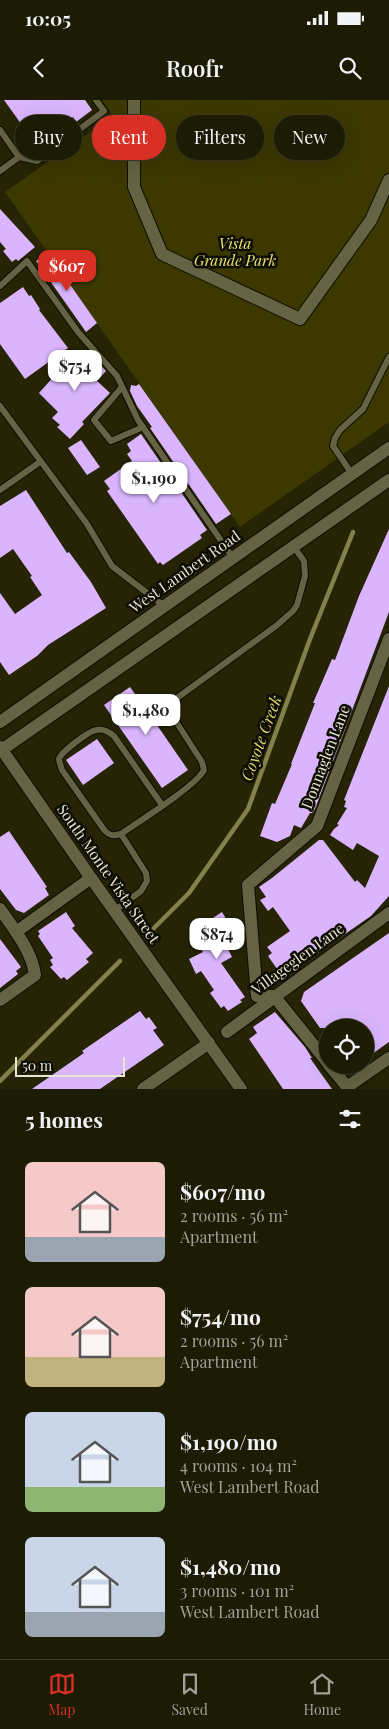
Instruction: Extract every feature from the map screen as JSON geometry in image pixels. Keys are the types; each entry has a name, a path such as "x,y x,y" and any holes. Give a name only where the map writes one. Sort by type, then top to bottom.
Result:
{"street":[{"path":"134,100 134,187 162,254 300,320 371,220 389,180"},
{"name":"West Lambert Road","path":"0,722 389,448"},
{"path":"1,749 389,480"},
{"name":"Donnaglen Lane","path":"319,1053 274,996 257,996 248,885 317,826 389,638"},
{"name":"South Monte Vista Street","path":"1,749 240,1089"},
{"path":"16,932 91,878"},
{"path":"0,909 34,962 35,975 0,1000"},
{"name":"Villageglen Lane","path":"227,1032 389,913"},
{"path":"142,1089 209,1043"},
{"path":"348,1088 389,1058"},
{"name":"Donnaglen Lane","path":"336,1074 348,1088"}],"lane":[{"path":"82,128 104,111 96,100"},
{"path":"0,130 15,151"},
{"path":"0,171 15,160"},
{"path":"0,286 27,261 78,332 118,376 143,427 233,558"},
{"path":"352,474 333,446 334,438 363,409 389,357"},
{"path":"122,387 94,420 111,441 143,427"},
{"path":"0,406 87,524 112,566 164,606"},
{"path":"0,490 40,462"},
{"path":"162,805 114,736 109,732 96,730 69,747 60,756 59,760 62,770 109,835 121,834 162,805 198,779 204,770 199,756 166,706 276,626 293,611 305,576 304,561 294,546"},
{"path":"114,911 141,892 148,881 146,873 121,834"}],"green space":[{"name":"Vista Grande Park","path":"102,100 389,100 389,422 240,527 5,192 50,160 82,160 82,138 92,131 92,160 166,160 166,115 112,115"}],"building":[{"path":"4,100 85,100 92,110 82,118 82,115 15,115"},
{"path":"0,209 35,247 18,261 16,259 12,262 3,251 6,249 0,242"},
{"path":"48,253 97,323 86,332 36,261"},
{"path":"23,287 29,296 31,295 39,310 68,348 25,379 0,344 0,303"},
{"path":"87,350 106,371 97,381 110,393 82,422 84,424 70,439 57,427 60,425 52,418 58,412 39,393 73,355 77,361"},
{"path":"139,384 231,514 216,524 137,406 130,391 131,385 136,386"},
{"path":"141,434 207,530 200,535 202,538 163,565 160,562 158,564 107,491 110,489 104,481 132,461 127,454 131,451 127,444"},
{"path":"81,440 100,467 87,475 68,448"},
{"path":"26,490 67,553 69,552 91,582 106,608 48,645 37,656 9,675 0,662 0,593 15,614 42,595 30,577 32,576 13,549 0,558 0,506"},
{"path":"389,529 389,612 315,809 310,813 301,828 294,825 290,836 277,842 260,836 272,803 275,804 292,764 315,703 313,703 332,659 335,660 359,596"},
{"path":"389,686 389,896 371,916 282,976 268,956 272,953 267,947 290,931 273,907 268,911 260,900 266,897 259,887 319,840 323,840 355,882 357,880 365,888 379,856 357,843 353,850 330,835 339,825 337,824 347,808 344,807 346,801 344,800"},
{"path":"130,687 140,701 147,696 157,710 150,715 188,770 162,788 104,705"},
{"path":"97,739 114,763 83,785 66,760"},
{"path":"9,831 47,887 45,888 49,895 24,913 16,910 0,889 0,837"},
{"path":"66,912 75,926 72,928 93,953 86,959 89,962 67,980 64,977 61,979 50,967 53,965 50,960 53,958 38,936 40,934 38,931"},
{"path":"222,912 240,942 228,949 232,957 221,963 245,997 240,1000 242,1002 228,1011 224,1006 221,1008 210,993 214,990 201,971 196,974 189,959 203,952 190,933"},
{"path":"389,933 389,1042 374,1053 374,1019 319,1019 319,1027 301,1001 304,992"},
{"path":"0,939 21,967 16,971 18,974 0,988"},
{"path":"140,1011 146,1019 149,1017 157,1028 153,1030 164,1045 100,1089 32,1089 84,1053 82,1051"},
{"path":"275,1012 305,1047 319,1071 319,1074 321,1074 332,1089 283,1089 249,1039 257,1033 253,1027"}],"waterway":[{"name":"Coyote Creek","path":"153,929 189,893 248,809 310,639 353,532"},
{"name":"Coyote Creek","path":"0,1081 120,961"}]}
